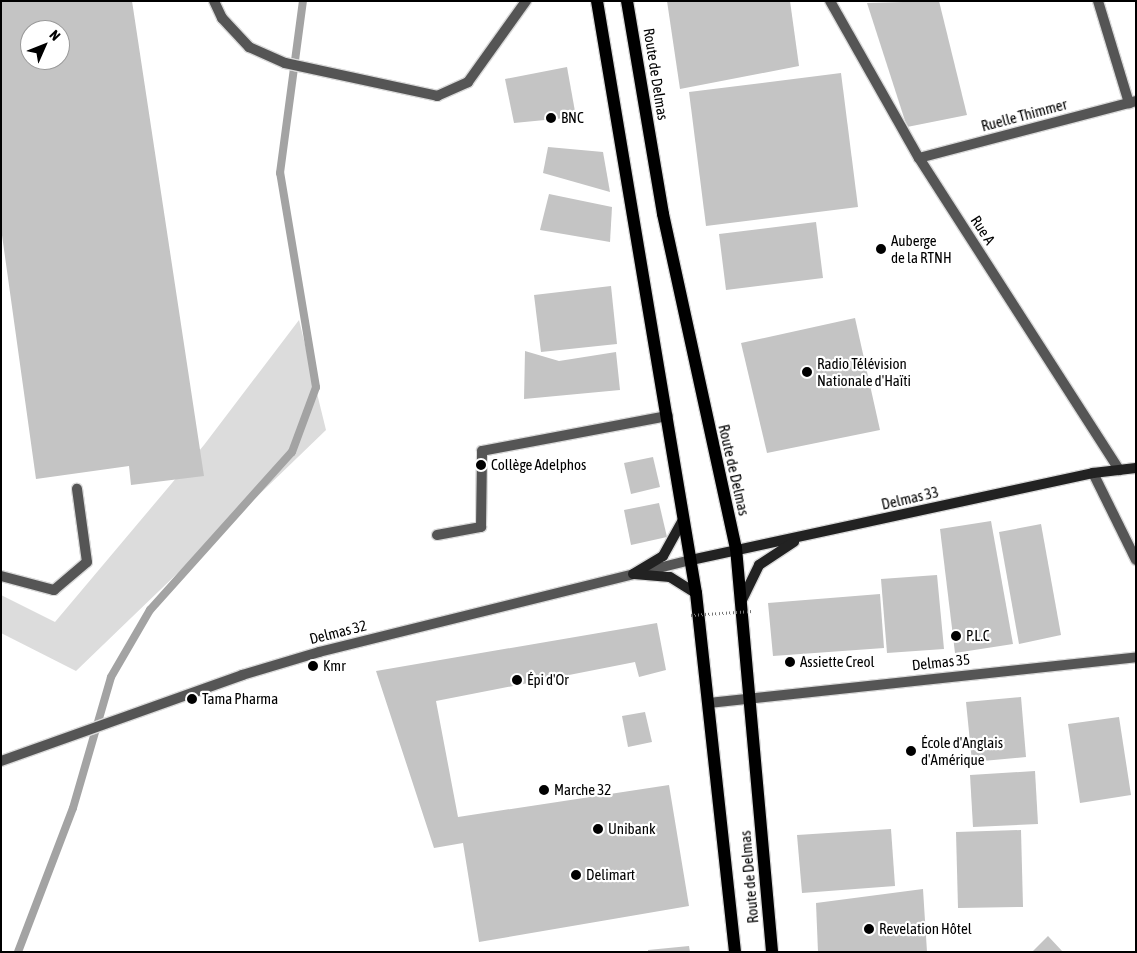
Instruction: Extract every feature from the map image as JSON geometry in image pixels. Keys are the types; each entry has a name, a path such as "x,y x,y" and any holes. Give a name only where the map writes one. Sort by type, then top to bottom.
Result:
{"main road":[{"name":"Route de Delmas","path":"597,1 668,416 696,593 735,952"},
{"name":"Route de Delmas","path":"627,1 663,214 736,548 772,952"},
{"name":"Delmas 33","path":"691,560 736,548 800,539 1093,473 1136,468"},
{"path":"633,574 663,556 684,518"},
{"path":"742,600 759,565 800,539"},
{"path":"633,574 670,577 696,593"}],"street":[{"path":"214,1 222,18 249,47 285,63 437,96 468,82 526,1"},
{"name":"Rue A","path":"830,1 919,158 1119,470"},
{"path":"1098,1 1132,102"},
{"name":"Ruelle Thimmer","path":"919,158 1132,102"},
{"path":"437,535 481,527 482,451 668,416"},
{"path":"1093,473 1136,560"},
{"path":"1,576 54,590 88,562 77,489"},
{"name":"Delmas 32","path":"1,761 56,744 319,652 691,560"},
{"name":"Delmas 35","path":"709,702 1136,657"}],"path":[{"path":"691,615 752,611"}],"shaded area":[{"path":"299,320 326,430 76,671 1,633 1,595 55,622 204,445"}],"building":[{"path":"1,1 132,1 204,476 131,485 129,466 36,479 1,228"},
{"path":"667,1 790,1 799,66 680,89"},
{"path":"939,1 967,115 907,127 867,3"},
{"path":"567,67 576,117 514,123 505,79"},
{"path":"841,73 858,207 706,226 689,92"},
{"path":"548,147 603,152 610,192 543,173"},
{"path":"549,194 612,207 610,242 540,230"},
{"path":"816,222 823,278 726,290 719,234"},
{"path":"611,286 617,344 541,352 534,295"},
{"name":"Radio Télévision Nationale d'Haïti","path":"855,318 880,430 767,453 741,343"},
{"path":"525,351 559,361 616,352 620,390 524,399"},
{"path":"653,457 660,487 631,494 624,463"},
{"path":"659,503 667,537 631,545 624,510"},
{"path":"991,521 1013,644 955,653 940,529"},
{"path":"1041,524 1061,635 1019,644 999,532"},
{"path":"937,575 944,649 887,653 881,579"},
{"path":"880,594 884,648 773,656 768,603"},
{"name":"Delimart","path":"657,623 666,670 639,677 635,662 436,701 458,817 669,785 689,906 479,942 463,843 434,848 376,671"},
{"path":"1021,697 1026,757 972,762 966,702"},
{"path":"645,712 652,742 628,747 622,716"},
{"path":"1119,717 1131,795 1080,803 1068,724"},
{"path":"1035,771 1038,824 973,827 970,775"},
{"path":"891,829 895,886 802,893 797,835"},
{"path":"1021,830 1023,907 958,908 956,832"},
{"path":"923,889 927,952 818,952 816,903"},
{"path":"1048,936 1063,952 1032,952"},
{"path":"689,946 690,952 648,952 648,950"}],"waterway":[{"path":"18,952 73,808 111,677 150,610 292,452 316,387 280,173 303,1"}],"place":[{"name":"BNC","path":"551,118"},
{"name":"Auberge de la RTNH","path":"881,249"},
{"name":"Radio Télévision Nationale d'Haïti","path":"807,372"},
{"name":"Collège Adelphos","path":"481,465"},
{"name":"P.L.C","path":"956,636"},
{"name":"Assiette Creol","path":"790,662"},
{"name":"Kmr","path":"313,666"},
{"name":"Épi d'Or","path":"517,680"},
{"name":"Tama Pharma","path":"192,699"},
{"name":"École d'Anglais d'Amérique","path":"911,751"},
{"name":"Marche 32","path":"544,790"},
{"name":"Unibank","path":"598,829"},
{"name":"Delimart","path":"576,875"},
{"name":"Revelation Hôtel","path":"869,929"}]}
